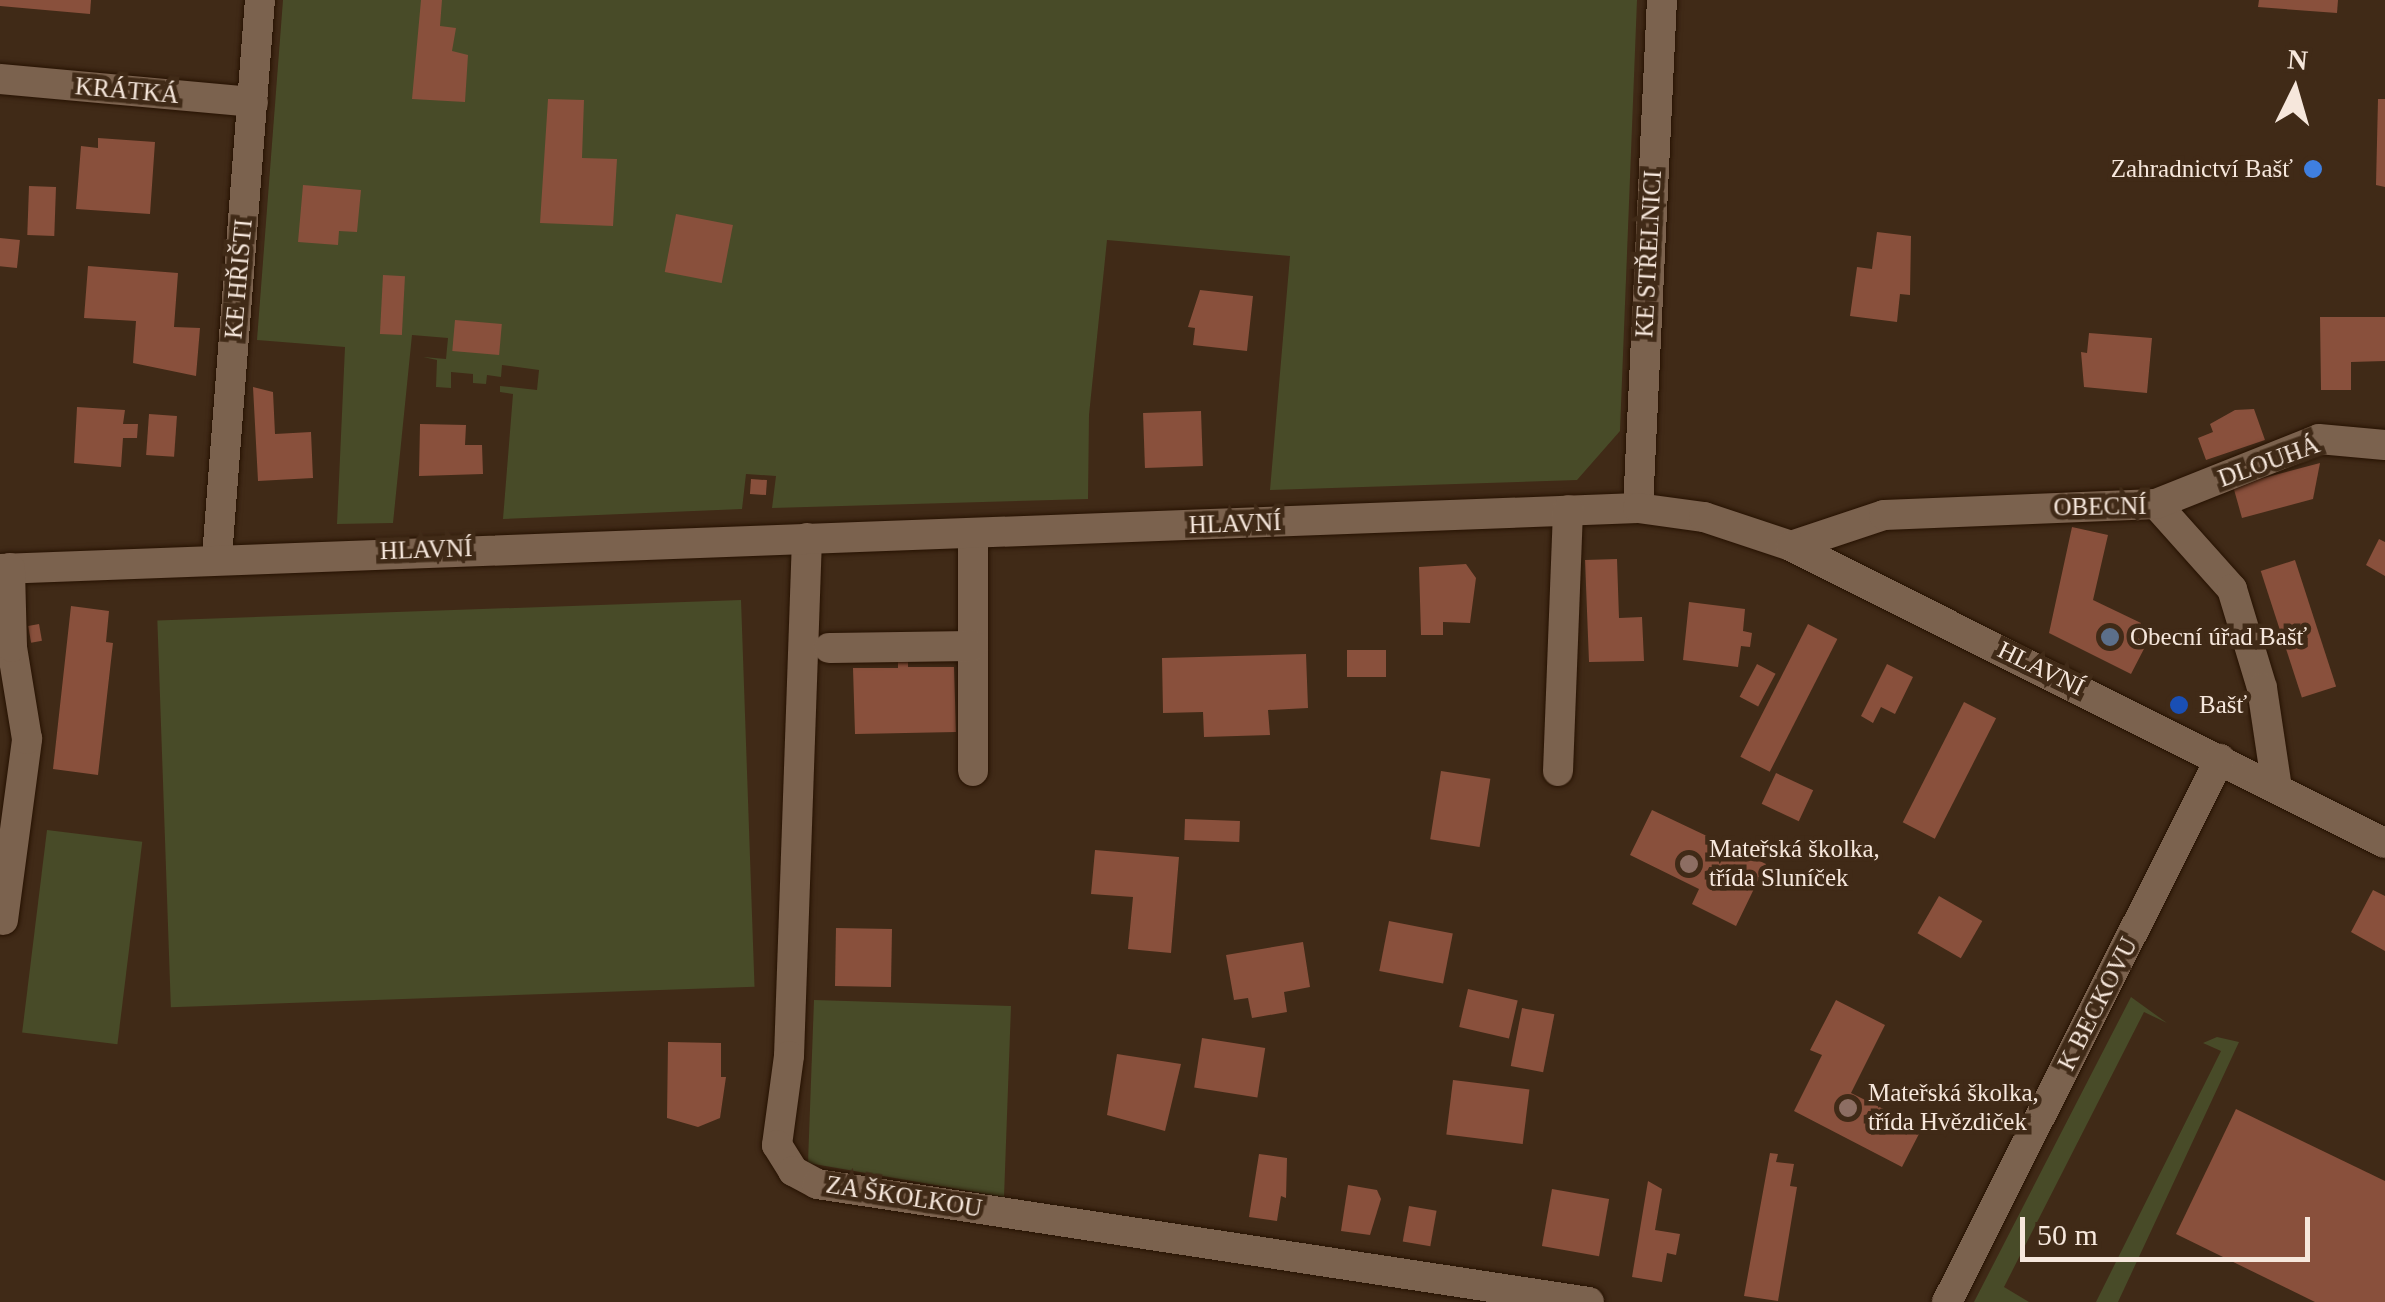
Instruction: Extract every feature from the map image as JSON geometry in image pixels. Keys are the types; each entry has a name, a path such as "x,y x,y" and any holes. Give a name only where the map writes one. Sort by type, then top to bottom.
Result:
{"street":[{"name":"KE HŘIŠTI","path":"216,557 260,0"},
{"name":"KE STŘELNICI","path":"1638,508 1662,0"},
{"name":"KRÁTKÁ","path":"0,79 254,102"},
{"name":"DLOUHÁ","path":"2156,504 2319,440 2385,446"},
{"name":"OBECNÍ","path":"1792,546 1884,515 2156,504 2232,589 2262,688 2276,788"},
{"name":"HLAVNÍ","path":"3,920 26,739 5,568 216,557 973,534 1568,510 1638,508 1704,517 1792,546 2385,843"},
{"path":"1558,771 1568,510"},
{"path":"973,534 973,771"},
{"name":"ZA ŠKOLKOU","path":"808,538 789,1056 777,1144 793,1171 817,1184 1590,1302"},
{"path":"829,648 973,646"},
{"name":"K BECKOVU","path":"1947,1302 2125,979 2220,760"}],"green space":[{"path":"283,0 1637,0 1620,431 1577,480 1270,490 1290,256 1107,240 1089,415 1088,499 772,508 776,476 746,474 742,509 503,519 513,394 500,392 500,386 537,390 539,370 502,365 501,377 487,375 486,384 473,383 473,374 451,372 451,388 436,387 437,360 423,357 446,359 448,338 412,335 393,523 337,524 345,347 257,340"},
{"path":"741,600 755,987 171,1007 157,620"},
{"path":"47,830 142,842 117,1044 22,1032"},
{"path":"2131,997 2167,1023 2144,1012 2004,1287 2029,1302 1974,1302"},
{"path":"814,1000 1011,1006 1004,1197 808,1163"},
{"path":"2217,1037 2239,1042 2118,1302 2096,1302 2221,1051 2203,1043"}],"building":[{"path":"0,0 91,0 90,14 0,6"},
{"path":"421,0 442,0 440,26 456,28 452,51 468,55 465,102 412,99"},
{"path":"2259,0 2338,0 2337,13 2258,7"},
{"path":"548,99 584,100 582,158 617,159 613,226 540,223"},
{"path":"2378,99 2385,99 2385,187 2376,185"},
{"path":"98,138 155,142 150,214 76,209 81,146 98,148"},
{"path":"303,185 361,190 357,232 339,231 338,245 298,242"},
{"path":"29,186 56,187 54,236 27,235"},
{"path":"676,214 733,225 722,283 665,272"},
{"path":"1877,232 1911,236 1910,295 1900,294 1897,322 1850,316 1857,267 1872,269"},
{"path":"0,238 20,240 17,268 0,266"},
{"path":"88,266 178,273 174,327 200,328 196,376 133,363 136,321 84,318"},
{"path":"383,275 405,276 402,335 380,334"},
{"path":"1200,290 1253,296 1247,351 1193,345 1195,328 1188,327"},
{"path":"2320,317 2385,317 2385,361 2351,362 2351,390 2321,390"},
{"path":"455,320 502,324 499,355 452,351"},
{"path":"2089,333 2152,338 2147,393 2084,387 2081,352 2087,353"},
{"path":"253,387 273,392 275,434 311,432 313,478 258,481"},
{"path":"77,407 125,410 123,424 138,424 137,438 123,438 121,467 74,463"},
{"path":"2254,409 2265,440 2206,460 2198,438 2213,432 2210,424 2235,410"},
{"path":"1201,411 1203,466 1145,468 1143,413"},
{"path":"149,414 177,416 174,457 146,455"},
{"path":"420,424 466,425 465,445 482,445 483,474 419,476"},
{"path":"2320,463 2313,499 2242,518 2233,486"},
{"path":"751,479 767,480 766,495 750,494"},
{"path":"2072,527 2108,535 2093,600 2141,623 2134,636 2147,643 2131,674 2049,633"},
{"path":"2379,539 2385,542 2385,576 2366,565"},
{"path":"1617,559 1619,618 1642,617 1644,661 1589,662 1585,560"},
{"path":"2295,560 2336,686 2302,698 2261,571"},
{"path":"1466,564 1476,578 1470,623 1443,622 1443,635 1421,635 1419,567"},
{"path":"1689,602 1745,609 1743,631 1752,633 1750,647 1741,646 1738,667 1683,660"},
{"path":"71,606 109,611 106,642 113,643 98,775 53,769"},
{"path":"39,624 42,641 31,643 28,626"},
{"path":"1808,624 1837,639 1770,772 1740,757"},
{"path":"1347,650 1386,650 1386,677 1347,677"},
{"path":"1306,654 1308,708 1268,710 1270,735 1204,737 1203,712 1163,713 1162,658"},
{"path":"898,656 908,656 908,667 954,667 956,732 855,734 853,668 898,668"},
{"path":"1757,664 1776,674 1758,707 1740,697"},
{"path":"1887,664 1913,677 1895,714 1881,707 1873,723 1861,716"},
{"path":"1964,702 1996,718 1935,839 1903,822"},
{"path":"1441,771 1490,779 1480,847 1430,839"},
{"path":"1776,773 1813,790 1799,821 1762,804"},
{"path":"1652,810 1766,864 1736,926 1692,904 1699,889 1630,855"},
{"path":"1185,819 1240,821 1239,842 1184,840"},
{"path":"1095,850 1179,857 1171,953 1128,949 1133,897 1091,894"},
{"path":"2373,890 2385,896 2385,951 2351,932"},
{"path":"1939,896 1982,921 1961,958 1918,933"},
{"path":"1389,921 1453,933 1443,983 1379,971"},
{"path":"836,928 892,929 891,987 835,986"},
{"path":"1303,942 1310,987 1284,992 1287,1012 1252,1018 1248,998 1234,1000 1226,955"},
{"path":"1468,989 1518,1000 1509,1038 1459,1027"},
{"path":"1836,1000 1885,1025 1851,1093 1922,1128 1902,1167 1794,1111 1822,1055 1810,1050"},
{"path":"1522,1008 1554,1014 1543,1072 1511,1066"},
{"path":"1202,1038 1265,1048 1257,1097 1194,1087"},
{"path":"668,1042 721,1043 721,1077 726,1077 720,1118 698,1127 667,1118"},
{"path":"1117,1054 1181,1064 1165,1131 1107,1115"},
{"path":"1453,1080 1529,1089 1523,1144 1446,1135"},
{"path":"2236,1109 2385,1181 2385,1302 2315,1302 2176,1234"},
{"path":"1770,1153 1778,1154 1776,1162 1794,1164 1790,1186 1797,1187 1778,1301 1744,1296"},
{"path":"1259,1154 1287,1158 1286,1198 1281,1196 1277,1221 1249,1217"},
{"path":"1648,1181 1662,1189 1655,1230 1680,1234 1676,1255 1667,1253 1662,1282 1632,1277"},
{"path":"1348,1185 1377,1190 1381,1199 1370,1235 1341,1231"},
{"path":"1552,1189 1609,1199 1599,1256 1542,1246"},
{"path":"1409,1206 1437,1211 1430,1246 1403,1241"}],"place":[{"name":"Zahradnictví Bašť","path":"2313,169"},
{"name":"Obecní úřad Bašť","path":"2110,637"},
{"name":"Bašť","path":"2179,705"},
{"name":"Mateřská školka, třída Sluníček","path":"1689,864"},
{"name":"Mateřská školka, třída Hvězdiček","path":"1848,1108"}]}
